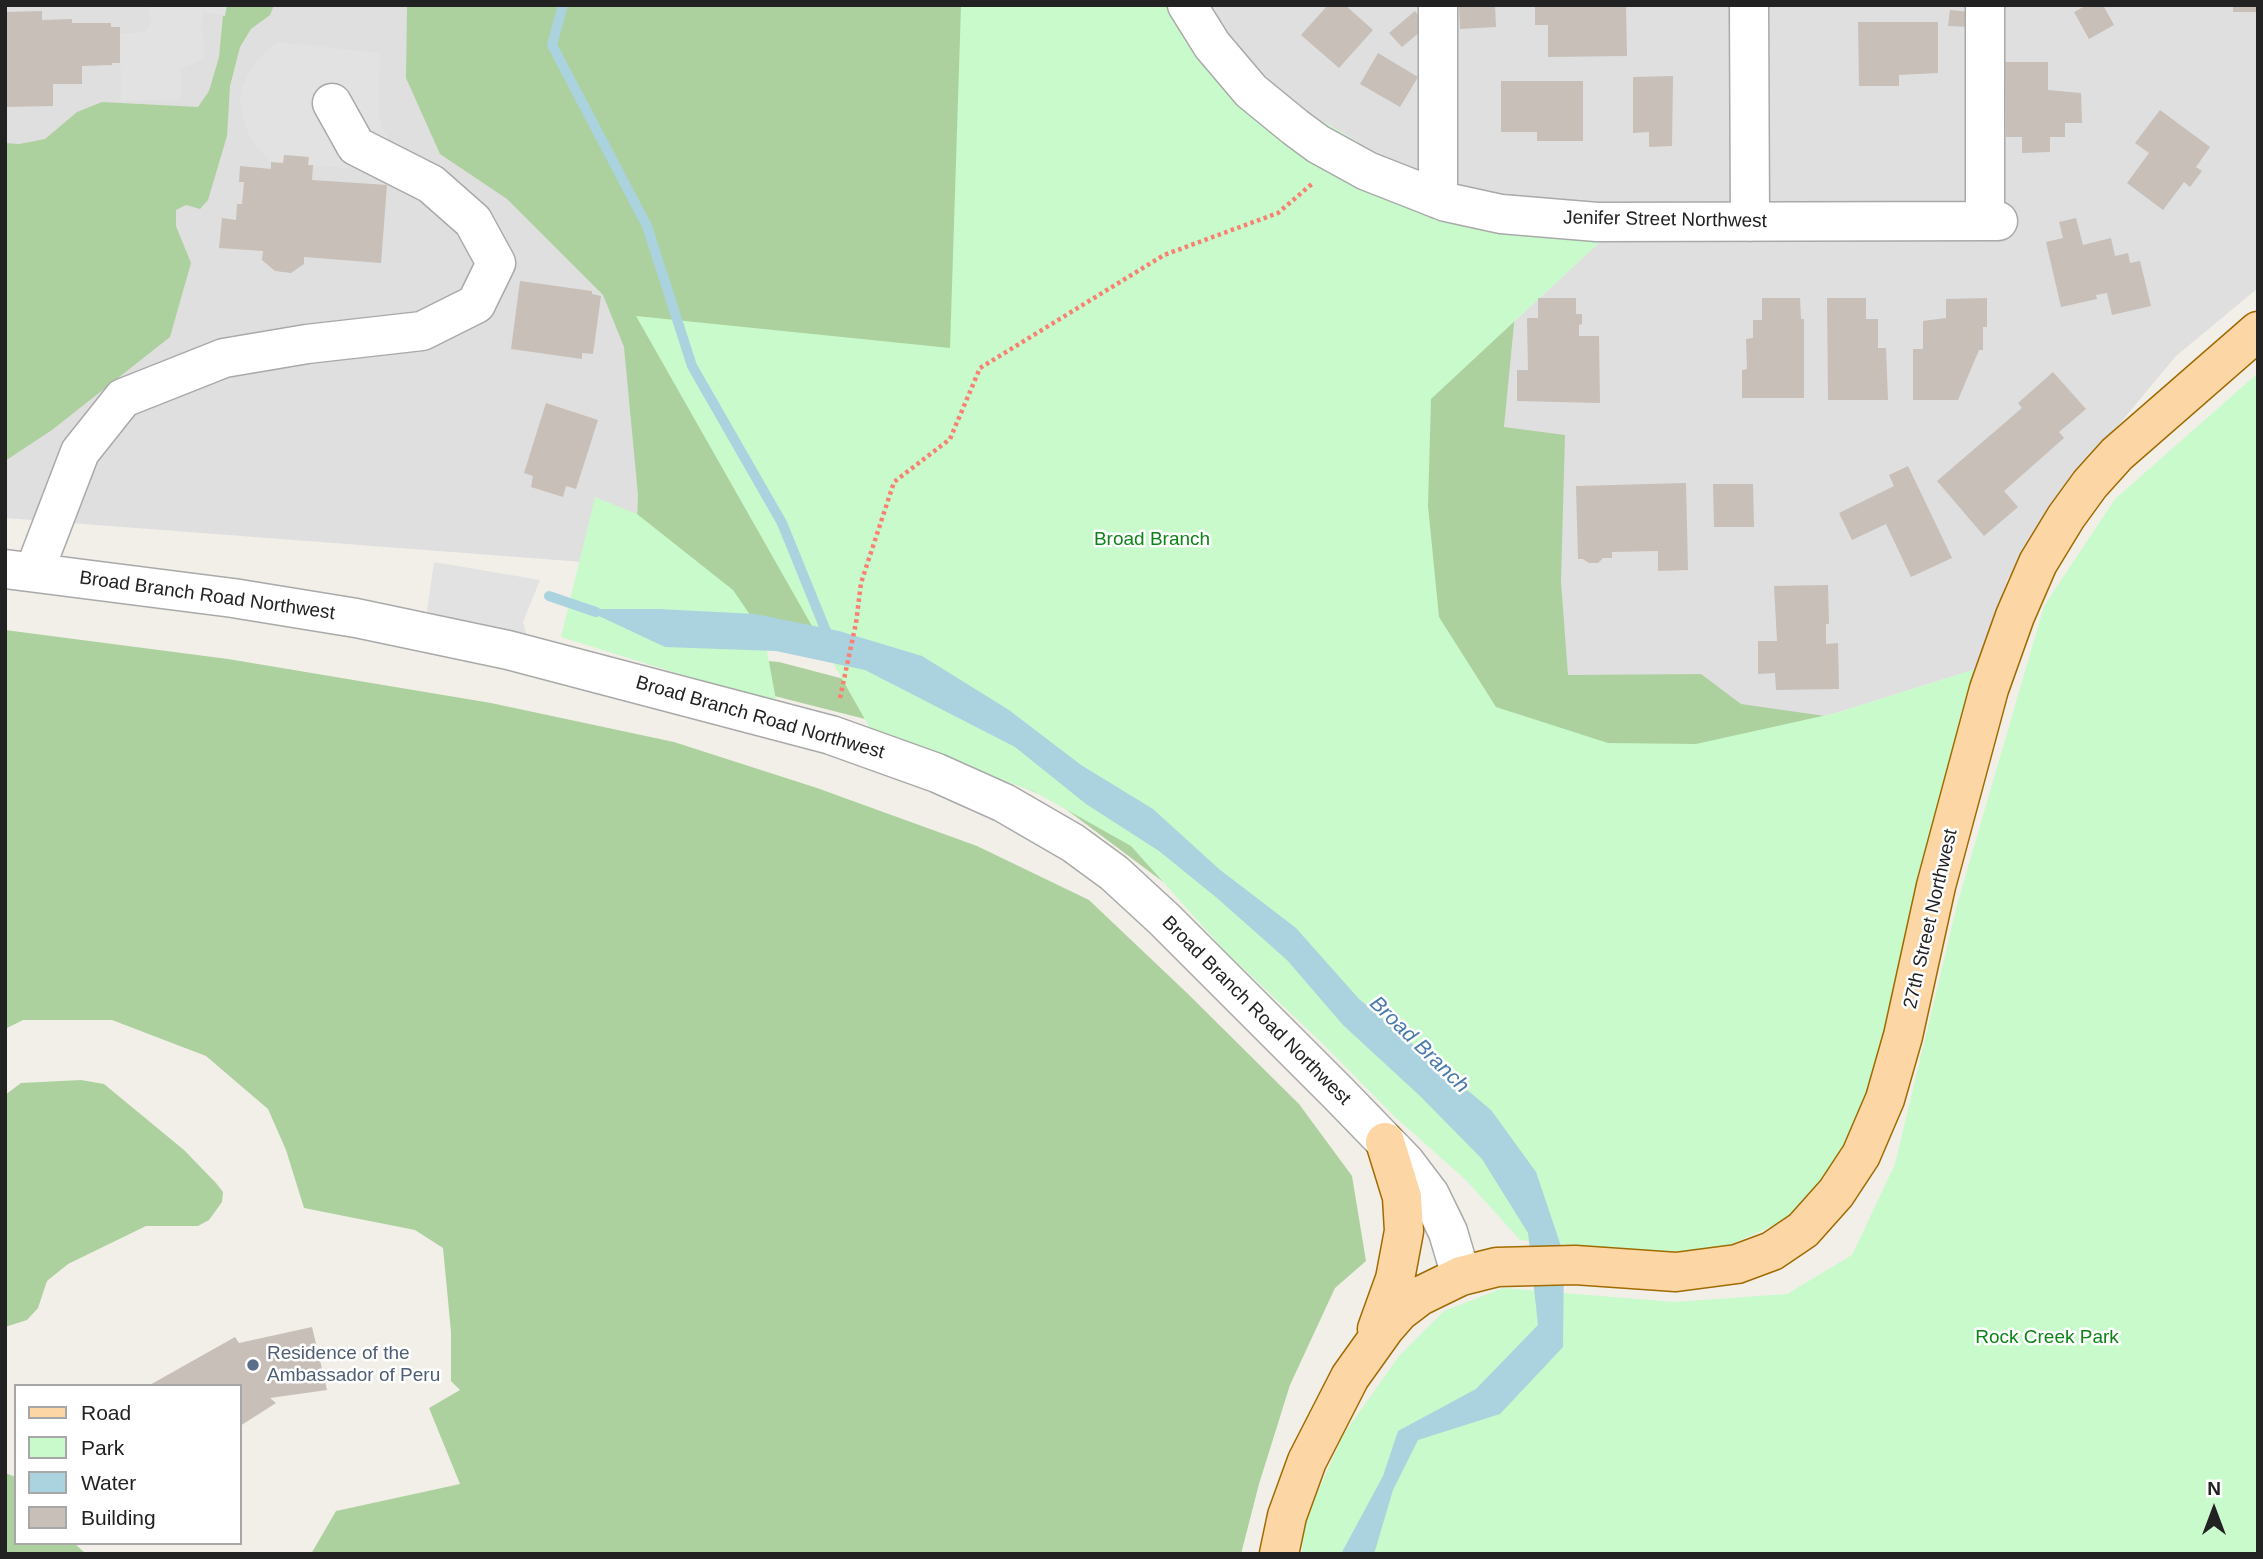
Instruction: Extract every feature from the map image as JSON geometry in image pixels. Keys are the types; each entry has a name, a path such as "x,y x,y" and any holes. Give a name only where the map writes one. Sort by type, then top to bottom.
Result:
{"main road":[{"name":"27th Street Northwest","path":"1461,1276 1497,1267 1525,1265 1575,1265 1676,1272 1737,1264 1772,1251 1803,1230 1836,1194 1860,1155 1885,1099 1903,1036 1936,886 1989,689 2015,616 2038,563 2066,517 2090,484 2117,454 2258,331"},
{"path":"1372,1343 1395,1279 1404,1231 1402,1197 1385,1142"},
{"path":"1279,1554 1287,1516 1307,1461 1350,1377 1372,1343 1409,1304 1432,1289 1461,1276"}],"street":[{"name":"Jenifer Street Northwest","path":"1187,5 1212,45 1251,92 1318,144 1342,158 1438,199 1501,214 1597,222 1992,221 1985,5"},
{"path":"1438,5 1438,199"},
{"path":"1749,5 1750,222"},
{"path":"20,571 80,452 123,398 224,358 307,344 422,331 476,304 495,263 473,221 431,184 355,146 332,103"},
{"name":"Broad Branch Road Northwest","path":"20,571 325,612 496,647 593,670 831,735 965,784 1045,825 1114,873 1164,919 1418,1178 1440,1213 1455,1251 1461,1276"}],"path":[{"path":"845,674 863,572 894,482 950,439 980,368 1164,255 1278,213 1342,158"}],"shaded area":[{"path":"5,5 479,5 623,276 662,568 5,518"},
{"path":"147,5 227,5 225,16 203,12 201,31 205,44 204,59 181,69 181,99 121,101 120,34 145,32 152,19"},
{"path":"1211,5 2258,5 2258,288 2176,356 2061,494 2007,580 1979,668 1836,713 1696,744 1496,707 1431,399 1632,212 1443,194 1392,175 1356,141 1285,99 1235,48"},
{"path":"276,42 380,53 380,121 388,139 405,156 372,170 308,165 308,157 284,155 283,163 271,162 249,136 240,100 242,86 249,72"},
{"path":"434,562 540,580 523,622 525,639 426,618"}],"green space":[{"path":"224,5 274,5 270,15 251,29 240,47 230,86 227,136 208,200 200,209 186,205 176,210 176,226 191,263 170,337 52,430 5,461 5,143 19,144 45,139 77,112 102,102 198,107 209,91 219,57"},
{"path":"407,5 1154,5 1165,37 1522,242 1504,427 1565,435 1561,582 1568,675 1701,674 1741,704 1832,717 1923,773 1000,700 634,604 638,495 624,347 603,295 507,199 440,154 406,78"},
{"name":"Broad Branch","path":"1211,5 1235,48 1285,99 1356,141 1392,175 1443,194 1633,211 1431,399 1428,506 1439,617 1496,707 1608,743 1696,744 1836,713 1979,668 1859,1133 1810,1209 1701,1258 1520,1240 1467,1181 1394,1116 1224,950 1131,846 1035,792 871,730 636,316 950,348 961,6"},
{"name":"Rock Creek Park","path":"2258,373 2258,1554 1302,1554 1303,1525 1343,1435 1399,1356 1444,1311 1503,1288 1674,1302 1787,1294 1852,1255 1895,1164 1957,905 2044,606 2115,499"},
{"path":"595,497 637,514 733,590 764,635 776,700 744,694 561,637"},
{"path":"5,630 228,659 491,703 674,742 817,788 977,846 1089,900 1299,1104 1352,1176 1366,1261 1335,1288 1290,1385 1259,1484 1241,1554 311,1554 336,1511 460,1484 429,1408 460,1390 451,1381 451,1332 443,1248 415,1230 304,1208 286,1150 268,1109 206,1056 112,1020 23,1020 5,1029"},
{"path":"643,656 727,657 779,662 867,685 1119,826 1170,887 1055,801 869,720 648,664"},
{"path":"81,1080 104,1084 184,1150 223,1192 222,1202 209,1220 198,1226 146,1226 68,1264 47,1281 38,1308 27,1320 5,1327 5,1095 21,1083"},
{"path":"5,1473 14,1476 14,1545 76,1545 86,1554 5,1554"}],"water":[{"path":"584,609 659,609 755,614 839,631 922,656 1009,710 1081,765 1153,809 1219,869 1296,928 1359,999 1491,1110 1536,1172 1564,1255 1563,1347 1500,1414 1418,1440 1393,1490 1374,1554 1341,1554 1383,1476 1398,1431 1476,1389 1538,1325 1528,1233 1482,1159 1420,1096 1343,1025 1287,960 1217,898 1159,851 1086,804 1015,747 865,670 776,651 665,647"}],"building":[{"path":"1328,5 1345,5 1373,30 1339,68 1301,35"},
{"path":"1459,5 1495,5 1496,27 1460,29"},
{"path":"1535,5 1626,5 1627,56 1548,57 1548,25 1535,25"},
{"path":"2087,5 2103,5 2114,25 2089,39 2074,12"},
{"path":"2233,5 2258,5 2258,12 2233,12"},
{"path":"1950,10 1971,12 1970,27 1948,26"},
{"path":"42,11 42,20 72,19 72,23 111,23 111,27 120,27 120,63 82,66 82,84 53,84 53,106 5,107 5,12"},
{"path":"1415,11 1427,26 1402,47 1389,33"},
{"path":"1858,22 1938,22 1938,73 1899,75 1899,86 1859,86"},
{"path":"1378,53 1418,77 1400,107 1360,84"},
{"path":"2005,62 2048,62 2048,90 2081,93 2082,123 2065,123 2065,137 2050,137 2050,152 2022,153 2022,137 2006,137"},
{"path":"1673,76 1672,146 1649,147 1649,132 1633,133 1633,77"},
{"path":"1501,81 1583,81 1583,141 1537,141 1537,132 1501,132"},
{"path":"2160,110 2210,147 2196,167 2202,171 2190,187 2184,182 2163,210 2127,183 2149,153 2135,143"},
{"path":"284,155 309,157 308,165 313,165 312,180 387,185 381,263 304,257 304,264 291,273 275,271 262,260 263,251 219,248 222,218 236,220 237,204 242,204 244,182 239,182 240,166 271,169 271,162 283,163"},
{"path":"2076,218 2083,245 2111,238 2115,256 2128,253 2130,263 2140,261 2151,306 2112,315 2107,293 2096,295 2097,299 2061,307 2046,242 2063,238 2059,222"},
{"path":"520,281 592,291 592,294 601,296 593,354 582,353 582,359 511,349"},
{"path":"1538,298 1576,298 1576,314 1582,314 1579,336 1599,336 1600,403 1517,401 1517,370 1528,370 1527,318 1538,318"},
{"path":"1762,298 1800,298 1801,319 1804,319 1804,398 1742,398 1742,370 1747,369 1746,339 1753,338 1753,320 1762,320"},
{"path":"1827,298 1866,298 1866,319 1878,319 1878,348 1886,348 1888,400 1828,400"},
{"path":"1987,298 1987,327 1983,327 1983,350 1979,350 1958,400 1913,400 1913,349 1923,349 1923,321 1946,318 1946,299"},
{"path":"2053,372 2086,409 2059,432 2064,438 2004,491 2018,507 1984,536 1937,481 2022,408 2018,403"},
{"path":"546,403 598,420 576,489 566,486 563,497 531,487 533,476 524,473"},
{"path":"1908,466 1952,558 1911,577 1886,524 1852,540 1839,513 1894,486 1889,475"},
{"path":"1686,483 1688,570 1658,571 1658,551 1612,552 1612,558 1603,558 1598,563 1578,559 1576,486"},
{"path":"1713,484 1753,484 1754,527 1714,527"},
{"path":"1828,585 1829,624 1826,624 1826,644 1838,643 1839,689 1776,690 1775,673 1758,674 1758,641 1777,641 1774,586"},
{"name":"Residence of the Ambassador of Peru","path":"312,1327 327,1390 270,1398 276,1403 242,1425 242,1384 152,1384 235,1337 239,1343"}],"waterway":[{"path":"563,5 552,45 647,226 692,366 782,523 830,641"},
{"name":"Broad Branch","path":"549,596 596,612"}],"place":[{"name":"Residence of the Ambassador of Peru","path":"253,1365"}]}
